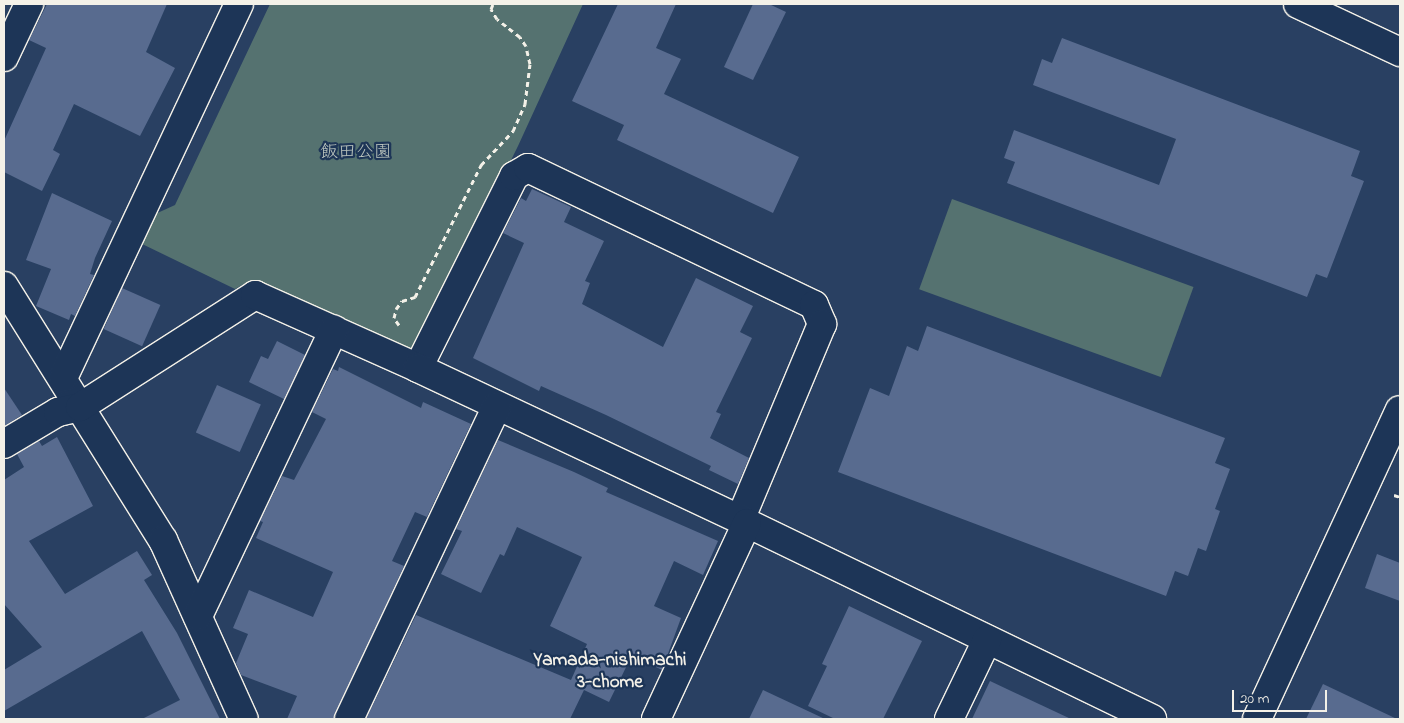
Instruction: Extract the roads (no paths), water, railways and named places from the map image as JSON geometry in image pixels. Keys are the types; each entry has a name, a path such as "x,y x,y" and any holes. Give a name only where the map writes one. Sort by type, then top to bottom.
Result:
{"street":[{"path":"4,57 29,4"},
{"path":"63,378 239,4"},
{"path":"1298,4 1400,52"},
{"path":"418,368 514,176 528,168 814,305 822,324 744,522 656,719"},
{"path":"4,286 163,540 244,719"},
{"path":"4,444 58,412 80,407 254,295 418,368 744,522 1152,719"},
{"path":"198,616 334,330"},
{"path":"350,719 497,406"},
{"path":"1257,719 1400,410"},
{"path":"949,719 987,640"}],"district":[{"name":"Yamada-nishimachi 3-chome","path":"610,672"}],"park label":[{"name":"飯田公園","path":"356,153"}]}
